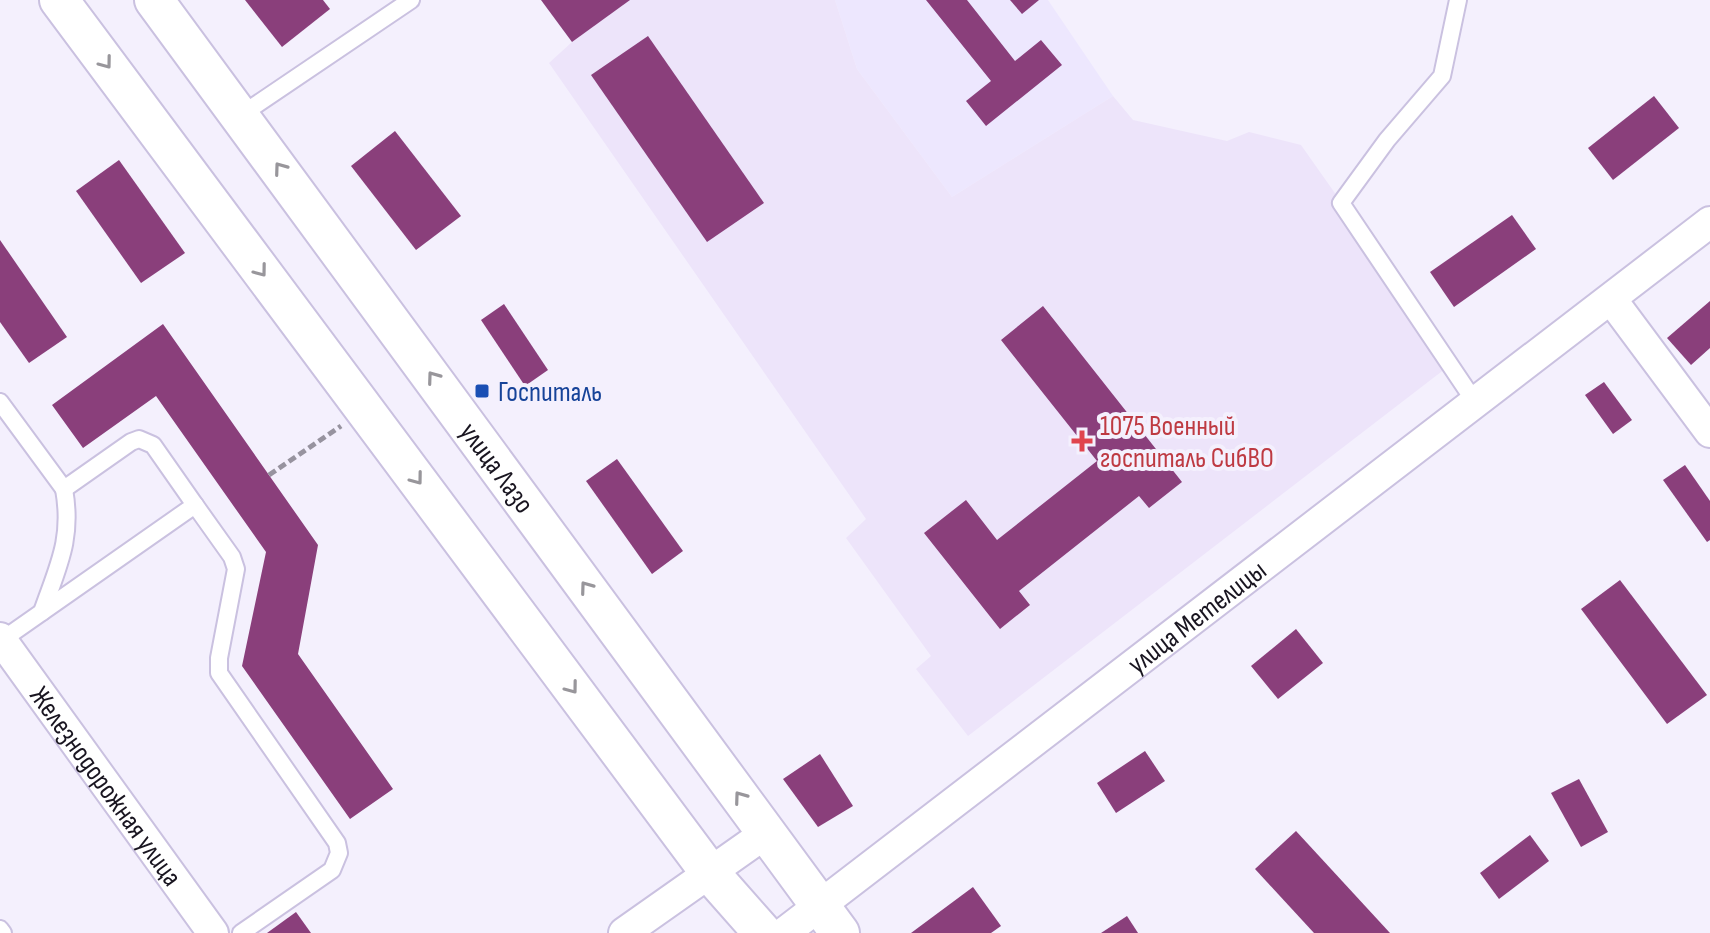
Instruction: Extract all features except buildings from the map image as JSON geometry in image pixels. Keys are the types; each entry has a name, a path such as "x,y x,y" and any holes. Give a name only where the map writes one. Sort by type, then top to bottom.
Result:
{"street":[{"path":"59,0 710,873 763,933"},
{"name":"улица Лазо","path":"154,0 830,919"},
{"name":"улица Метелицы","path":"784,933 830,919 1475,402 1710,222"},
{"path":"1611,299 1710,432"},
{"name":"Железнодорожная улица","path":"1,639 213,933"},
{"path":"624,933 766,833"}],"lane":[{"path":"241,115 411,0"},
{"path":"1458,0 1442,76 1387,140 1341,203 1475,402"},
{"path":"0,402 64,489 68,510 66,541 42,612"},
{"path":"64,489 139,439 153,445 232,557 236,569 219,658 219,673 337,843 339,853 332,870 241,933"},
{"path":"1,639 195,505"}],"path":[{"path":"269,475 364,409"}],"shaded area":[{"name":"1075 Военный госпиталь СибВО","path":"541,0 835,0 857,69 952,197 1113,96 1133,120 1227,141 1249,132 1301,145 1454,362 968,736 916,669 931,656 846,538 866,519 549,63 572,42"},
{"path":"835,0 1048,0 1113,96 952,197 857,69"}],"place":[{"name":"Госпиталь","path":"482,391"},
{"name":"1075 Военный госпиталь СибВО","path":"1082,441"}]}
